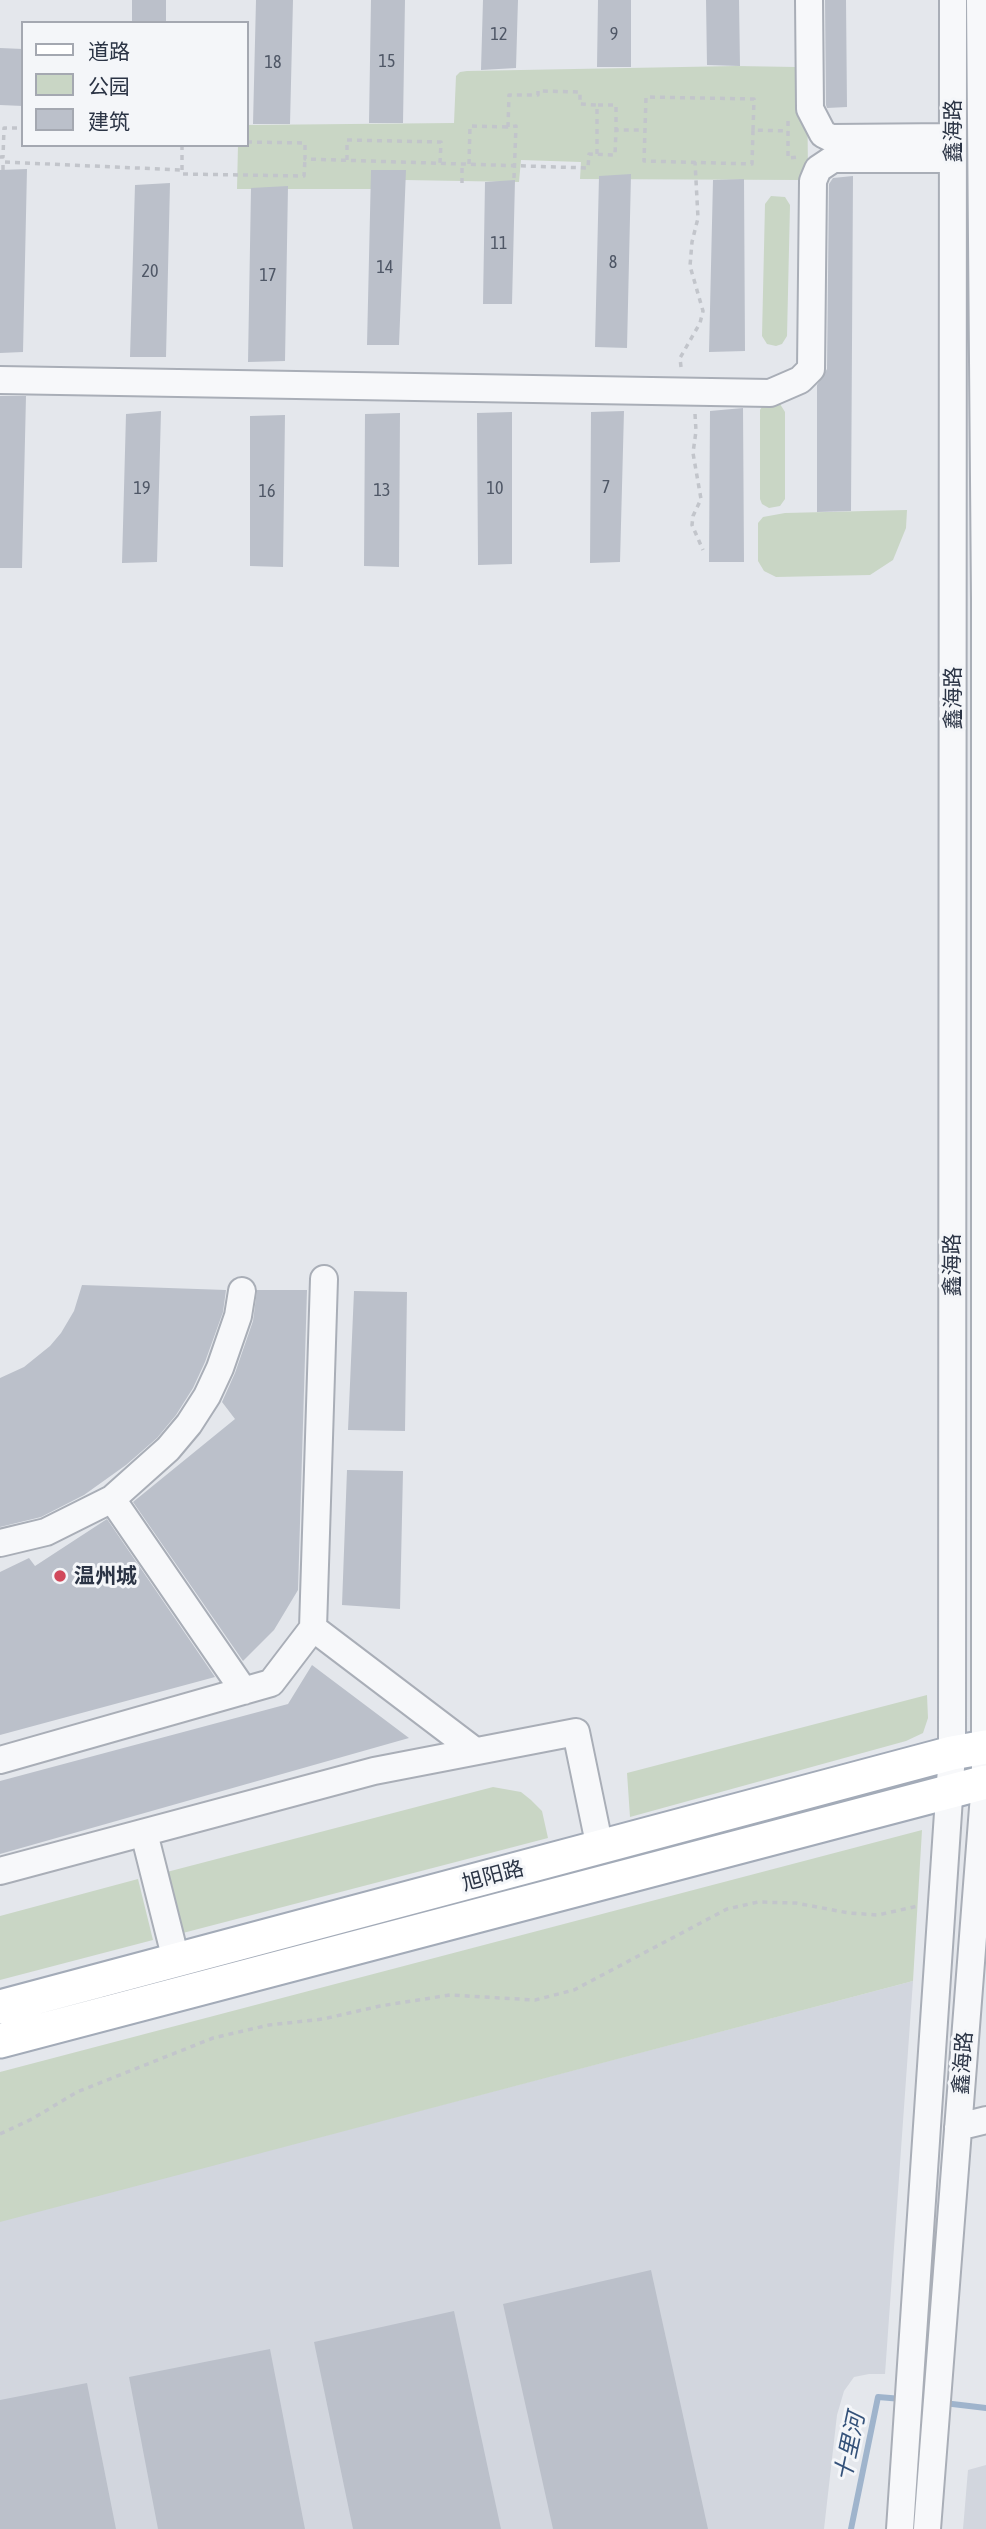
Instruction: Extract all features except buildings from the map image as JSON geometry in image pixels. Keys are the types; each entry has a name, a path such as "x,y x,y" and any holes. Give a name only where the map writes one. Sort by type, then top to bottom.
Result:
{"main road":[{"name":"旭阳路","path":"0,2007 952,1753 986,1747"},
{"name":"旭阳路","path":"0,2040 986,1782"}],"street":[{"path":"809,0 810,109 823,134 831,138 953,148"},
{"name":"鑫海路","path":"900,2529 952,1753 953,0"},
{"name":"鑫海路","path":"927,2529 986,1782 985,400 980,0"},
{"path":"0,380 770,393 800,380 811,369 813,181 818,169 833,159 953,148"},
{"path":"0,1760 271,1683 313,1628 324,1279"},
{"path":"0,1543 46,1532 112,1499 168,1449 207,1396 238,1316 242,1291"},
{"path":"112,1499 244,1690"},
{"path":"313,1628 475,1751"},
{"path":"0,1871 374,1771 576,1731 600,1848"},
{"path":"144,1833 176,1961"},
{"path":"958,2127 986,2120"}],"path":[{"path":"305,159 588,168 589,154 615,155 616,105 580,104 580,92 538,91 538,95 509,95 508,127"},
{"path":"646,97 754,99 752,164 644,161 645,130 646,97"},
{"path":"597,105 597,154"},
{"path":"468,164 470,126 516,127 514,178"},
{"path":"2,170 4,128 21,128"},
{"path":"616,130 645,130"},
{"path":"753,130 788,131"},
{"path":"346,160 347,139 441,142 440,163"},
{"path":"182,147 182,174 304,176 304,143 248,142"},
{"path":"2,159 182,170"},
{"path":"695,162 698,218 690,266 703,311 700,323 680,359 681,374 692,392 696,431 693,453 701,493 692,526 703,550"},
{"path":"462,164 462,183"},
{"path":"0,2134 32,2119 77,2091 213,2038 269,2025 323,2019 380,2006 450,1995 535,2000 573,1990 727,1909 758,1902 796,1903 849,1913 878,1915 917,1907 921,1896"}],"shaded area":[{"path":"913,1981 885,2374 854,2377 844,2391 837,2415 824,2529 0,2529 0,2221"},
{"path":"986,2465 986,2529 963,2529 968,2470"}],"green space":[{"path":"736,66 800,68 807,75 808,174 801,180 580,179 581,162 521,160 519,182 405,180 405,170 372,170 371,189 237,189 238,147 248,147 248,125 454,123 456,76 467,71"},
{"path":"771,196 785,197 790,205 787,336 782,344 776,346 767,344 762,336 765,204"},
{"path":"775,402 780,404 785,412 785,499 780,506 769,508 762,504 760,499 760,410 763,405"},
{"path":"907,510 906,528 893,560 870,575 776,577 764,571 758,561 758,523 763,517 785,513"},
{"path":"927,1695 928,1718 923,1733 906,1741 630,1817 627,1773"},
{"path":"493,1787 521,1792 531,1800 542,1811 548,1838 179,1934 163,1873"},
{"path":"922,1830 913,1981 0,2222 0,2072"},
{"path":"138,1879 153,1940 0,1980 0,1916"}],"waterway":[{"name":"十里河","path":"851,2529 878,2397 902,2399"},
{"name":"十里河","path":"944,2403 986,2408"}],"place":[{"name":"温州城","path":"60,1576"}]}
